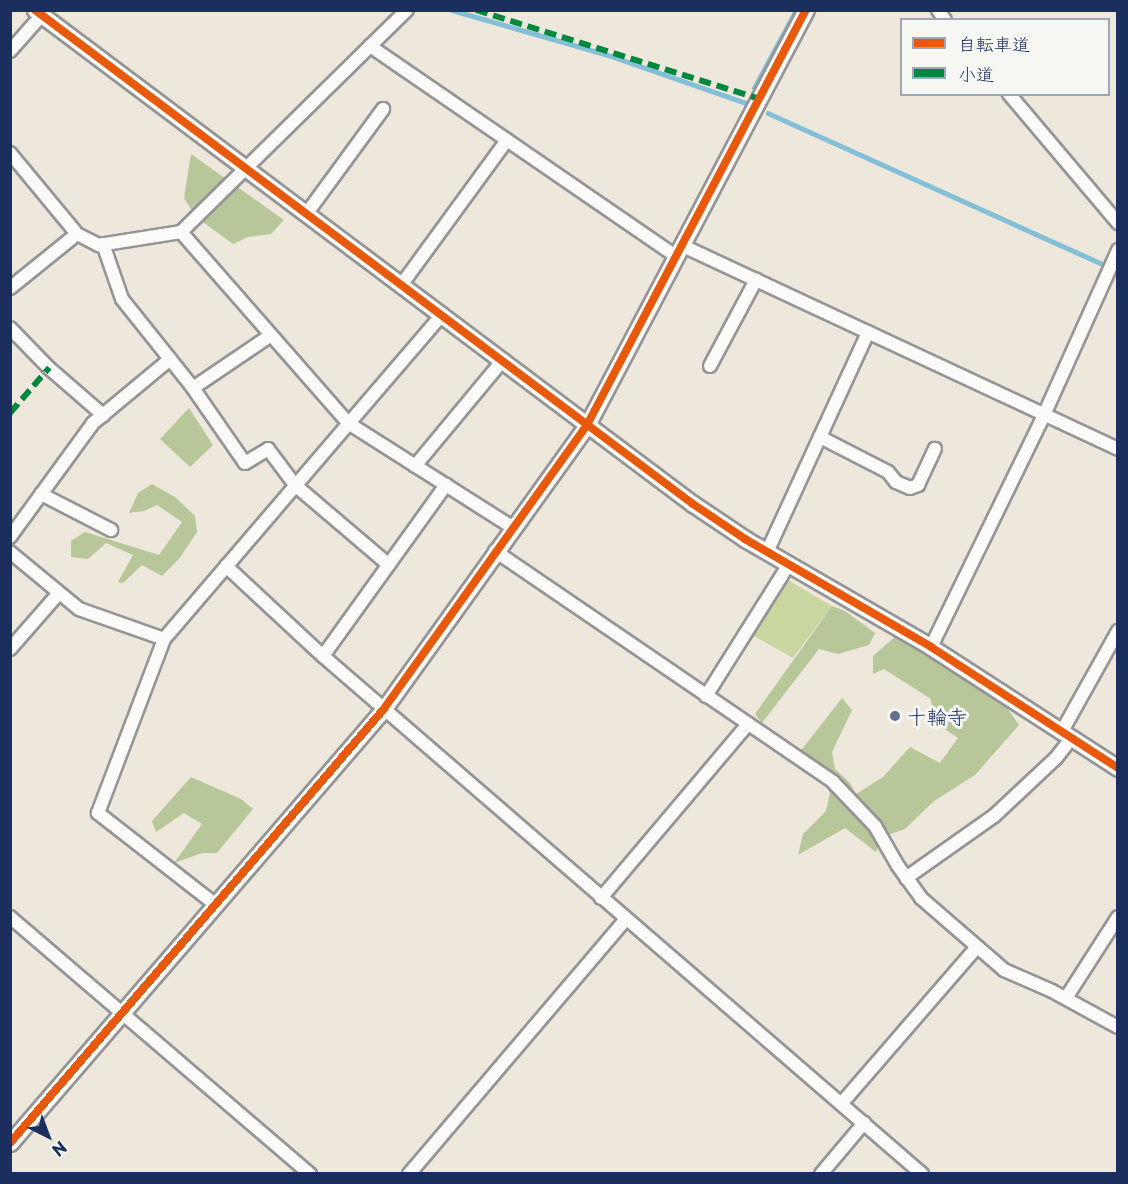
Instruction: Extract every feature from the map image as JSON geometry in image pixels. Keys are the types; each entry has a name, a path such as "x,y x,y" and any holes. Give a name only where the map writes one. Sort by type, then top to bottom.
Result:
{"street":[{"path":"10,153 77,234 99,245 181,232 407,10"},
{"path":"10,1143 383,710 587,425 806,10"},
{"path":"10,51 38,13 444,314 693,504 767,552 931,647 1118,768"},
{"path":"370,46 507,141 680,251 756,280 1118,449"},
{"path":"1011,96 1118,223"},
{"path":"307,213 383,109"},
{"path":"402,284 507,141"},
{"path":"181,232 348,423 512,527"},
{"path":"10,288 77,234"},
{"path":"103,244 122,299 193,388 245,463 268,449 295,485 389,565"},
{"path":"931,647 1044,415 1118,250"},
{"path":"710,366 756,280"},
{"path":"216,905 98,813 164,639 444,314"},
{"path":"10,328 46,365 102,415"},
{"path":"767,552 868,332"},
{"path":"193,388 271,335"},
{"path":"10,537 93,423 170,359"},
{"path":"415,466 503,360"},
{"path":"820,437 888,472 896,482 910,488 918,485 935,449"},
{"path":"323,656 446,485"},
{"path":"41,494 111,530"},
{"path":"495,551 832,782 875,826 906,878 921,898 1004,970 1066,998 1118,1027"},
{"path":"10,552 79,609 164,639"},
{"path":"706,696 789,564"},
{"path":"226,566 383,710 922,1173"},
{"path":"10,649 58,593"},
{"path":"906,878 994,816 1056,758 1118,631"},
{"path":"601,898 748,724"},
{"path":"10,917 310,1173"},
{"path":"409,1173 626,919"},
{"path":"1066,998 1117,920"},
{"path":"841,1104 976,948"},
{"path":"821,1173 864,1124"}],"green space":[{"path":"191,154 284,220 271,234 248,237 233,244 196,217 184,198"},
{"path":"189,408 213,445 190,467 160,439"},
{"path":"152,484 175,497 195,516 197,532 179,559 162,576 142,565 123,583 118,582 133,555 106,543 88,559 71,557 71,541 85,532 159,555 182,522 157,505 144,511 129,513 138,493"},
{"path":"788,580 832,606 793,658 752,635"},
{"path":"832,606 845,611 875,633 869,645 838,654 819,649 762,723 755,714"},
{"path":"897,635 1005,705 1019,725 975,775 934,801 905,829 882,837 876,852 845,828 798,855 803,834 826,811 830,793 820,773 806,764 792,762 842,698 852,710 832,752 835,769 850,783 856,794 883,777 910,747 940,763 958,738 933,721 931,699 884,669 873,674 873,656"},
{"path":"191,777 241,799 253,809 217,853 202,853 174,863 202,824 184,813 156,832 152,821"}],"waterway":[{"path":"452,10 611,56 746,103"},
{"path":"754,88 796,10"},
{"path":"768,113 1118,271"}],"marked path":[{"path":"476,10 760,99"},
{"path":"10,413 49,368"}],"cycle path":[{"path":"35,10 693,504 745,539 931,647 1118,768"},
{"path":"10,1143 383,710 587,425 806,10"}],"place":[{"name":"十輪寺","path":"895,716"}]}
